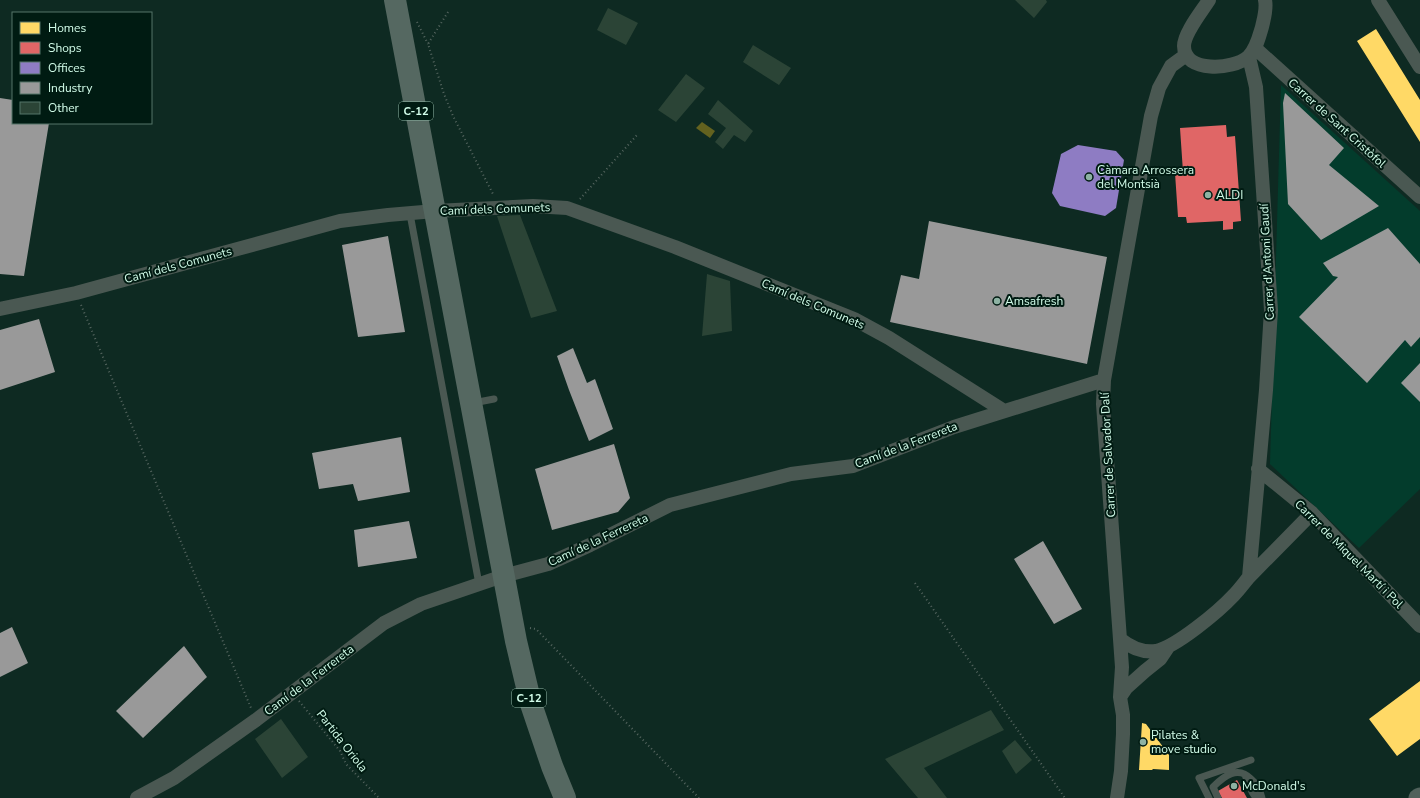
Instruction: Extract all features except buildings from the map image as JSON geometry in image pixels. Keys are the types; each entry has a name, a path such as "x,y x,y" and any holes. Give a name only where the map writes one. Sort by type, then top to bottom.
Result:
{"main road":[{"name":"C-12","path":"395,0 514,628 531,704 552,766 565,798"}],"street":[{"path":"1209,0 1189,31 1184,44 1186,55 1195,63 1224,67 1241,62 1252,52 1266,12 1265,0"},
{"path":"1378,0 1418,60"},
{"name":"Carrer de Sant Cristòfol","path":"1252,52 1420,197"},
{"name":"Carrer d'Antoni Gaudí","path":"1249,577 1266,390 1271,310 1256,87 1252,52"},
{"name":"Carrer de Salvador Dalí","path":"1117,798 1121,772 1123,734 1123,715 1120,697 1122,667 1103,404 1104,380 1151,116 1159,88 1171,66 1186,55"},
{"name":"Camí dels Comunets","path":"0,309 76,293 340,221 435,211 533,206 571,209 676,247 854,319 889,338 1004,411"},
{"name":"Camí de la Ferrereta","path":"137,798 174,778 256,720 384,623 421,604 503,576 548,564 670,505 791,474 853,466 954,426 1104,380"},
{"name":"Carrer de Miquel Martí i Pol","path":"1258,469 1312,513 1420,626"},
{"path":"1120,639 1129,646 1145,651 1156,651 1168,647 1198,626 1234,596 1249,577 1312,513"},
{"path":"1120,697 1126,688 1160,659 1168,647"}],"lane":[{"path":"410,214 480,584"},
{"path":"471,403 494,399"},
{"path":"1208,798 1199,778 1251,760"},
{"path":"1218,798 1213,787 1221,779 1235,772 1245,773 1258,786 1262,798"},
{"path":"1245,773 1252,792 1256,798"}],"path":[{"path":"448,12 428,44 444,94 453,116 476,163 501,208"},
{"path":"571,209 637,135"},
{"path":"76,293 256,720"},
{"path":"915,583 1065,798"},
{"path":"514,628 523,627 536,629 699,798"},
{"name":"Partida Oriola","path":"292,693 340,751 346,764 379,798"}],"shaded area":[{"path":"1281,85 1420,211 1420,489 1359,548 1270,464"},
{"path":"702,122 715,131 710,138 696,128"}],"place":[{"name":"Càmara Arrossera del Montsià","path":"1089,177"},
{"name":"ALDI","path":"1208,195"},
{"name":"Amsafresh","path":"997,301"},
{"name":"Pilates & move studio","path":"1143,742"},
{"name":"McDonald's","path":"1234,786"}]}
